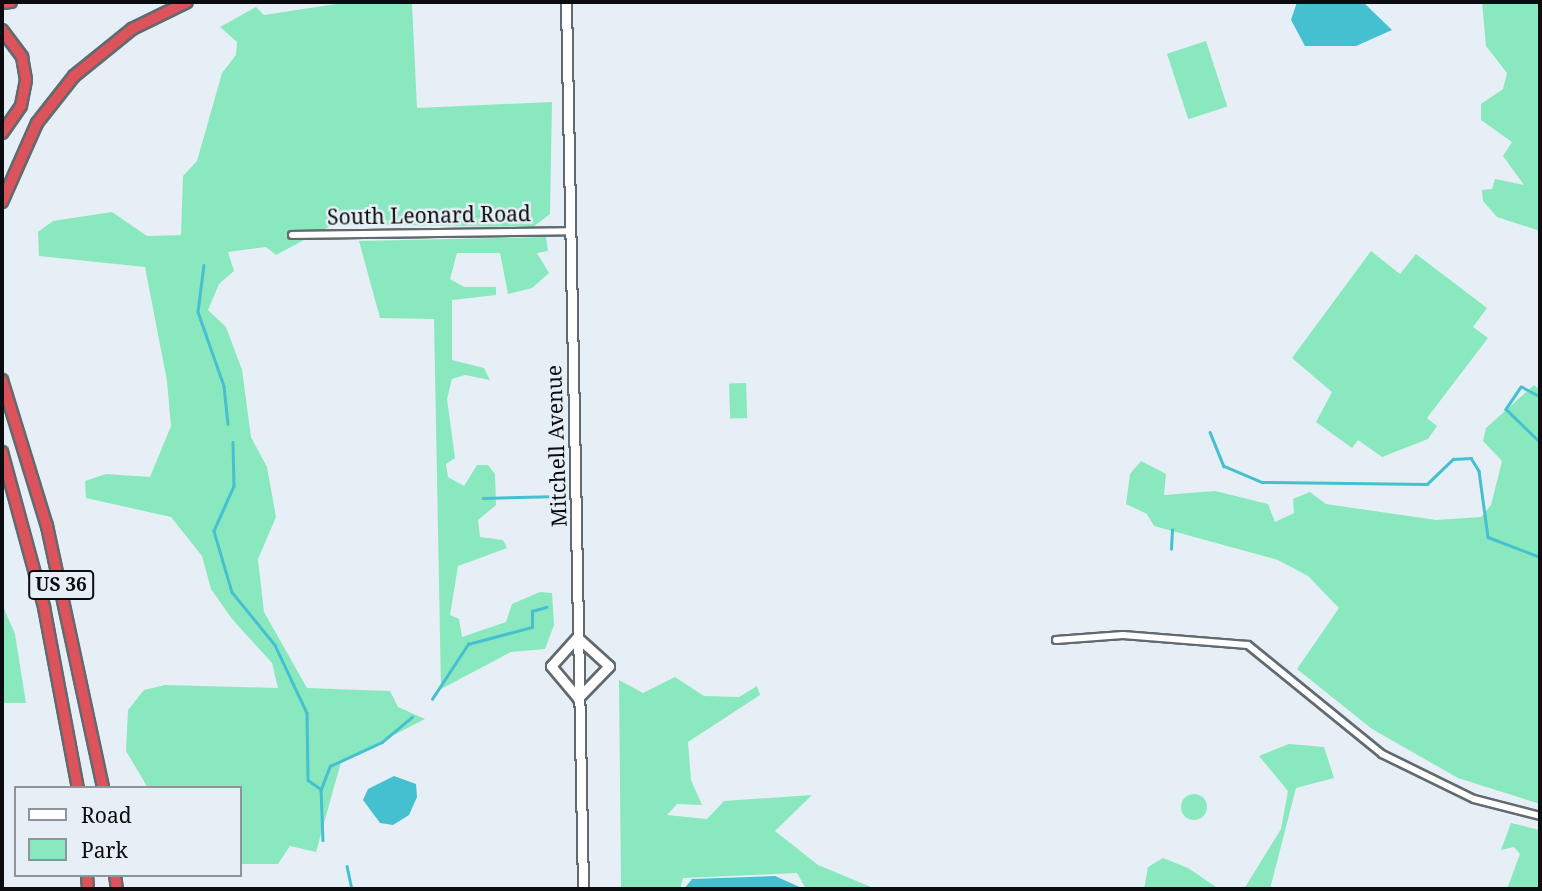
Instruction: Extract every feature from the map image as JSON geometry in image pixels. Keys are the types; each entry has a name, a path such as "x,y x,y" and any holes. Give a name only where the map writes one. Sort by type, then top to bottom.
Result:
{"highway":[{"path":"2,3 11,2"},
{"path":"2,202 37,124 74,76 132,29 187,2"},
{"path":"2,30 22,57 26,80 16,116 2,133"},
{"path":"2,374 3,383"},
{"name":"US 36","path":"3,383 47,526 103,786"},
{"name":"US 36","path":"2,452 44,607 78,786"}],"street":[{"name":"Mitchell Avenue","path":"566,2 566,231 583,889"},
{"name":"South Leonard Road","path":"292,234 566,231"},
{"path":"1056,639 1123,635 1248,645 1382,754 1474,799 1540,816"},
{"path":"577,637 609,666 578,698 551,666 577,637"}],"green space":[{"path":"349,2 434,2 412,4 417,108 552,102 550,214 533,227 334,224 276,255 266,247 228,252 234,271 219,284 208,310 226,327 242,370 251,437 267,467 276,517 258,559 264,612 307,688 390,691 398,707 425,719 341,762 316,852 290,846 278,864 242,864 242,786 147,786 126,751 128,710 144,690 165,685 278,688 272,663 232,619 211,589 202,556 171,517 86,498 85,481 106,474 150,477 171,426 167,381 145,267 39,256 38,232 53,221 112,212 147,236 181,235 183,176 197,161 222,73 236,55 237,42 220,27 256,7 264,15"},
{"path":"1482,2 1540,2 1540,231 1497,217 1483,201 1482,190 1492,189 1495,179 1524,185 1503,156 1512,142 1481,120 1481,104 1503,89 1507,73 1486,46"},
{"path":"1206,41 1227,107 1188,119 1167,54"},
{"path":"546,237 548,251 537,253 549,273 532,288 508,294 500,253 457,253 450,279 464,287 496,287 496,295 452,300 452,360 484,368 490,380 465,375 452,379 447,399 455,458 446,464 448,477 464,486 477,465 488,465 495,474 496,505 478,520 480,537 503,540 507,548 458,566 450,615 459,619 462,637 506,622 512,604 540,592 552,593 554,625 545,649 511,652 441,689 434,319 380,318 359,241"},
{"path":"1371,251 1400,274 1416,254 1487,308 1473,327 1488,338 1427,418 1437,426 1428,439 1382,457 1358,440 1352,448 1316,422 1332,392 1292,358"},
{"path":"746,383 747,418 730,419 729,384"},
{"path":"1534,385 1540,390 1540,804 1458,778 1372,729 1297,669 1339,608 1308,576 1278,560 1154,526 1147,514 1126,504 1130,474 1141,461 1166,474 1164,495 1215,491 1268,504 1275,522 1294,513 1293,499 1310,492 1326,504 1436,520 1481,517 1491,505 1502,461 1483,441 1486,428"},
{"path":"2,604 15,634 26,703 2,703"},
{"path":"675,677 704,696 739,697 757,686 760,695 688,742 691,780 702,805 677,804 667,815 707,819 724,801 812,795 775,831 818,865 876,889 806,889 797,873 683,878 680,889 621,889 619,680 643,693"},
{"path":"1289,744 1324,747 1334,778 1296,788 1270,889 1244,889 1281,829 1288,791 1259,756"},
{"path":"1194,794 1203,798 1207,807 1203,816 1194,820 1185,816 1181,807 1185,798"},
{"path":"1511,823 1540,830 1540,889 1507,889 1520,854 1514,847 1501,850"},
{"path":"1163,858 1188,868 1219,889 1144,889 1148,867"}],"water":[{"path":"1297,2 1363,2 1392,30 1356,46 1305,46 1291,20"},
{"path":"394,776 416,784 417,797 409,815 393,825 380,823 363,800 368,789"},
{"path":"775,876 804,889 684,889 692,879"}],"waterway":[{"path":"204,265 198,312 224,386 228,424"},
{"path":"1540,397 1521,387 1506,409 1540,442"},
{"path":"1210,432 1224,466 1262,482 1427,484 1453,459 1471,458 1479,471 1488,537 1540,557"},
{"path":"233,442 234,486 214,531 232,592 275,645 307,713 308,780 321,789 323,840"},
{"path":"483,498 561,496"},
{"path":"1171,549 1172,530"},
{"path":"432,699 468,644 532,627 532,611 546,607"},
{"path":"321,789 330,766 382,742 412,717"},
{"path":"347,866 352,889"}]}
